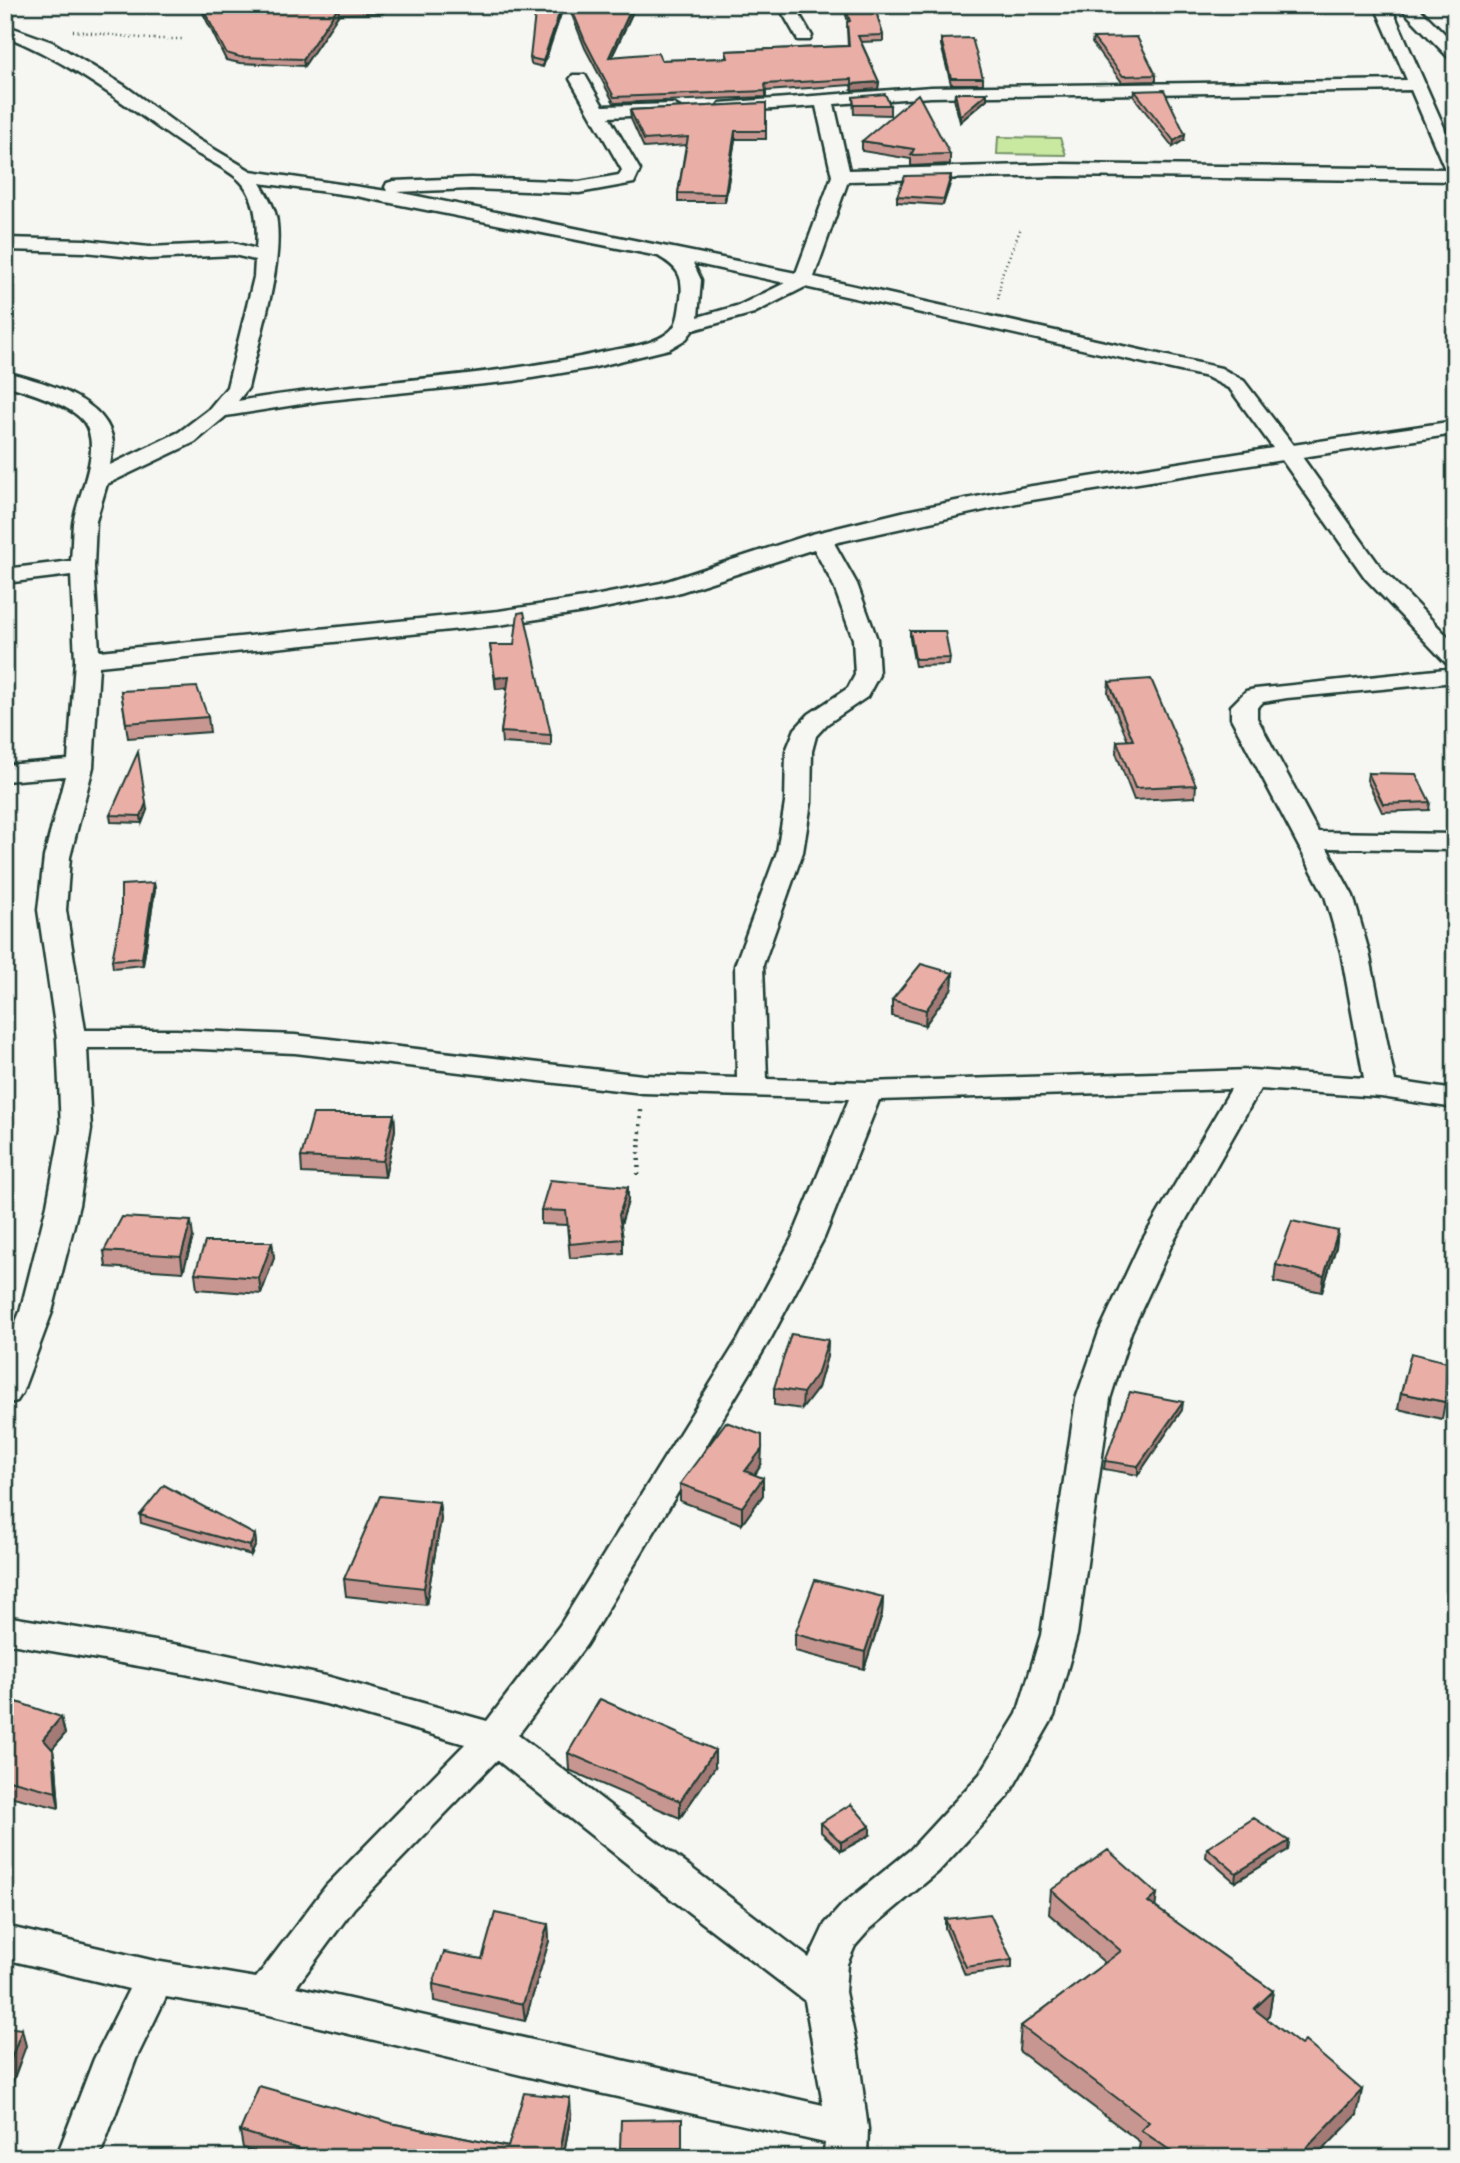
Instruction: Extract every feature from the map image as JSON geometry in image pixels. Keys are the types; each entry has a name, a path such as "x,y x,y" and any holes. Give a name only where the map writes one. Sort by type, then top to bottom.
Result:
{"street":[{"path":"786,5 804,36"},
{"path":"841,176 1059,170 1455,173 1385,5"},
{"path":"1406,5 1455,54"},
{"path":"9,31 46,46 119,90 191,143 246,176 356,190 665,251 1214,372 1243,391 1289,451 1374,574 1455,658"},
{"path":"262,203 356,190 460,183 577,188 608,185 627,179 631,170 579,79"},
{"path":"597,112 965,91 1419,85"},
{"path":"686,325 722,319 747,311 803,280 841,176 824,101"},
{"path":"97,480 187,437 220,411 237,388 267,257 268,222 262,203 246,176"},
{"path":"5,244 85,246 149,253 234,249 267,257"},
{"path":"220,411 321,395 514,375 601,360 677,337 686,325 693,284 692,272 685,262 665,251"},
{"path":"5,378 56,394 93,418 102,442 97,480 85,521 82,567 88,660 80,767 57,858 52,910 72,1039 76,1129 63,1205 36,1312 5,1393"},
{"path":"88,660 499,618 584,605 666,589 820,538 1026,494 1455,427"},
{"path":"752,1087 748,965 760,929 778,891 790,852 797,803 799,751 804,734 818,719 858,692 867,675 864,639 845,584 820,538"},
{"path":"5,576 82,567"},
{"path":"1381,1088 1355,952 1339,896 1244,718 1244,706 1255,696 1287,691 1455,675"},
{"path":"5,773 80,767"},
{"path":"1311,841 1455,842"},
{"path":"72,1039 295,1044 643,1084 867,1091 1251,1079 1381,1088 1455,1100"},
{"path":"5,1942 155,1978 265,1997 559,2066 846,2143 837,2053 824,1992 827,1964 839,1936 856,1917 924,1861 994,1785 1035,1716 1059,1636 1093,1399 1115,1332 1156,1244 1251,1079"},
{"path":"265,1997 340,1897 495,1738 573,1635 755,1338 808,1238 867,1091"},
{"path":"5,1629 185,1660 326,1690 495,1738 824,1992"},
{"path":"78,2158 115,2059 155,1978"}],"path":[{"path":"9,31 78,31 150,39 185,39"},
{"path":"994,324 1002,274 1021,228"},
{"path":"638,1175 643,1084"}],"green space":[{"path":"998,137 1060,138 1066,155 997,154"}],"building":[{"path":"201,5 383,5 338,7 303,59 240,57 226,53"},
{"path":"536,5 562,5 543,61 530,58"},
{"path":"570,5 633,5 609,57 658,53 661,60 728,58 726,51 849,46 847,22 850,21 845,5 874,5 883,35 858,36 879,82 852,84 852,79 765,84 766,91 614,97"},
{"path":"1137,37 1156,75 1123,76 1093,38"},
{"path":"972,38 983,78 951,78 941,39"},
{"path":"1164,90 1185,134 1174,141 1135,91"},
{"path":"955,93 987,93 960,116"},
{"path":"885,94 890,105 854,105 853,97"},
{"path":"918,94 950,154 911,155 914,149 862,141"},
{"path":"766,103 766,131 735,131 725,194 678,193 688,137 644,140 630,110"},
{"path":"951,175 944,199 897,196 905,176"},
{"path":"524,612 551,735 501,732 509,676 495,678 490,645 514,645 518,613"},
{"path":"910,631 945,631 950,658 915,659"},
{"path":"1151,679 1196,785 1135,788 1117,741 1133,740 1109,682"},
{"path":"197,687 208,717 126,723 121,691"},
{"path":"138,752 146,803 141,816 110,815"},
{"path":"1368,773 1416,774 1430,802 1383,804"},
{"path":"154,883 142,958 112,960 121,916 121,885"},
{"path":"921,964 953,973 926,1010 892,1000"},
{"path":"313,1114 394,1114 383,1161 301,1157"},
{"path":"550,1180 628,1187 619,1215 623,1239 570,1244 566,1211 541,1210"},
{"path":"122,1217 191,1221 181,1256 104,1251"},
{"path":"1292,1221 1338,1231 1324,1276 1276,1265"},
{"path":"205,1242 272,1242 259,1278 195,1273"},
{"path":"791,1334 828,1340 818,1372 803,1393 774,1388"},
{"path":"1411,1353 1447,1362 1445,1402 1401,1393"},
{"path":"1130,1392 1183,1402 1138,1466 1105,1461"},
{"path":"726,1422 762,1435 762,1449 745,1471 763,1478 742,1507 680,1484"},
{"path":"164,1485 255,1535 250,1546 140,1515"},
{"path":"380,1496 439,1502 424,1588 344,1579"},
{"path":"815,1580 883,1597 865,1652 795,1634"},
{"path":"600,1699 715,1750 680,1801 568,1753"},
{"path":"17,1702 61,1717 43,1739 53,1750 56,1792 5,1779 5,1720"},
{"path":"851,1804 870,1826 841,1842 821,1823"},
{"path":"1254,1818 1289,1841 1236,1873 1207,1848"},
{"path":"1108,1850 1157,1894 1148,1902 1273,1991 1254,2009 1301,2045 1305,2041 1362,2090 1297,2158 1181,2158 1141,2130 1149,2122 1021,2026 1121,1951 1051,1890"},
{"path":"495,1913 548,1924 523,2004 433,1984 444,1952 482,1959"},
{"path":"990,1914 1012,1960 966,1967 945,1919"},
{"path":"5,2027 22,2029 5,2075"},
{"path":"259,2086 395,2124 508,2147 524,2093 570,2098 559,2158 378,2158 360,2154 359,2158 328,2158 240,2131"},
{"path":"682,2119 682,2148 620,2148 621,2120"},
{"path":"602,2152 601,2158 588,2158"}]}
